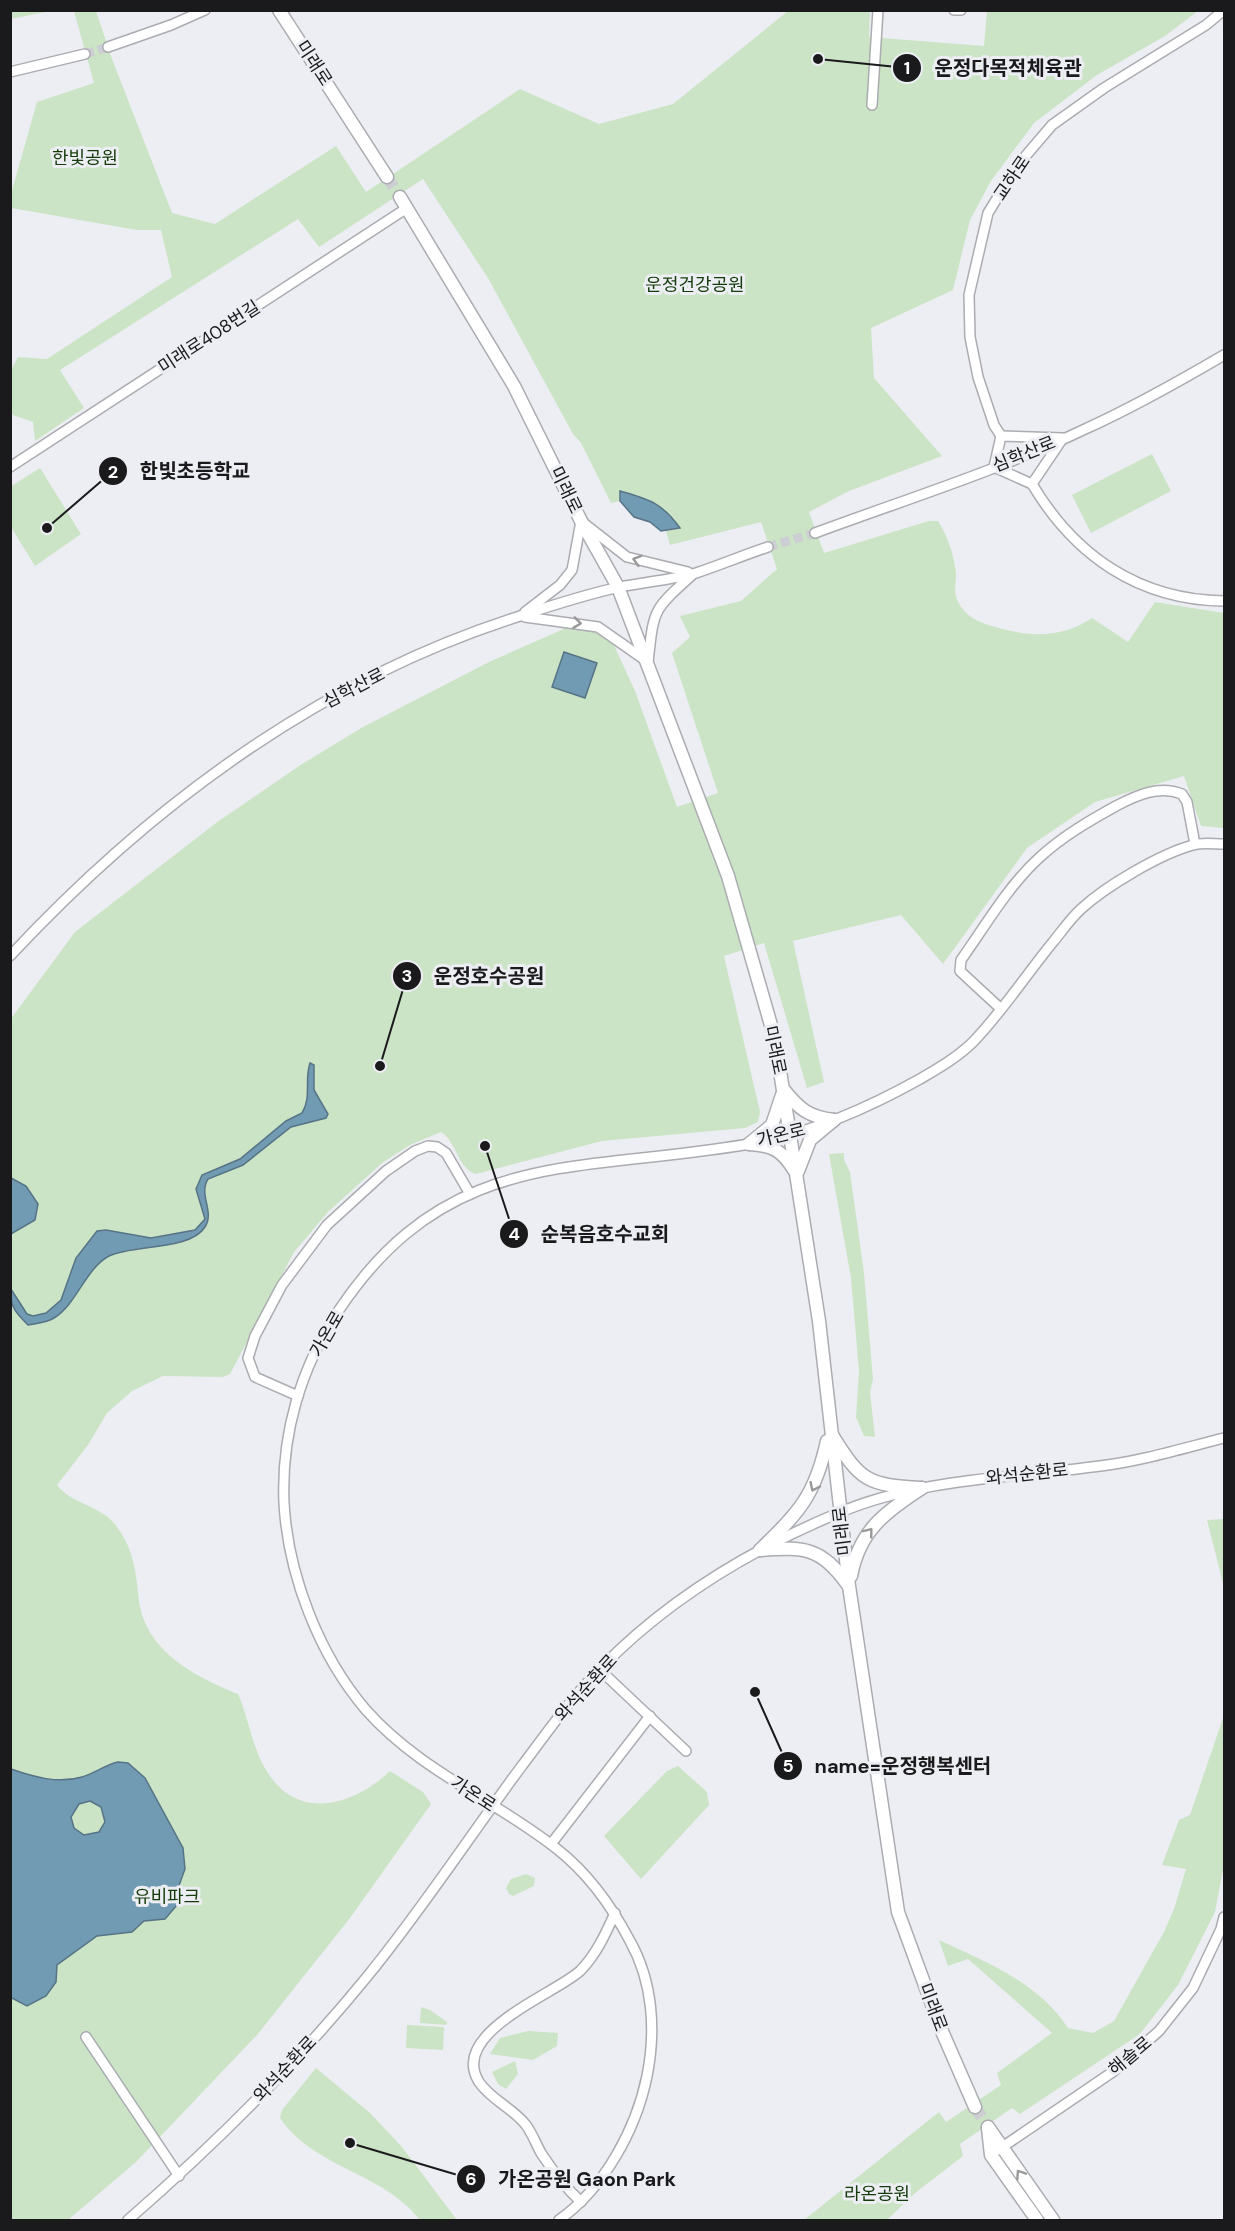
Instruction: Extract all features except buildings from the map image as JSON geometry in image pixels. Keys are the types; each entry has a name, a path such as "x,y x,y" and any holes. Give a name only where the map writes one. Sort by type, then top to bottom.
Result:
{"main road":[{"name":"미래로","path":"280,11 387,177"},
{"name":"미래로","path":"400,197 514,386 581,521 618,588 728,876 775,1039 819,1321 849,1586 898,1912 941,2029 975,2107"},
{"path":"783,1089 807,1115 834,1120"},
{"path":"749,1144 772,1125 783,1089"},
{"path":"797,1175 810,1140 834,1120"},
{"path":"749,1144 767,1144 777,1149 797,1175"},
{"path":"830,1431 847,1458 864,1478 883,1486 922,1488"},
{"path":"760,1550 810,1496 820,1474 830,1431"},
{"path":"849,1586 853,1563 866,1533 893,1507 922,1488"},
{"path":"760,1550 795,1548 816,1551 835,1567 849,1586"},
{"path":"1036,2220 991,2155 988,2127 1053,2220"}],"street":[{"path":"108,47 171,25 205,10"},
{"path":"872,105 878,10"},
{"path":"954,10 961,10"},
{"name":"교하로","path":"1001,436 993,425 969,337 969,295 988,213 1017,166 1052,125 1104,88 1206,25 1224,10"},
{"path":"10,72 85,54"},
{"name":"미래로408번길","path":"10,466 407,208"},
{"name":"심학산로","path":"815,533 994,467 1063,438 1171,386 1224,355"},
{"path":"1063,438 1001,436 994,467 1032,484 1077,544 1098,561 1157,591 1188,599 1224,601"},
{"path":"1032,484 1063,438"},
{"path":"519,616 567,578 572,570 581,521 627,557 694,573"},
{"name":"심학산로","path":"10,956 60,902 146,824 241,754 323,703 378,675 519,616 618,588 694,573 768,547"},
{"path":"519,616 598,627 648,662 653,622 658,606 694,573"},
{"path":"1001,1009 960,971 962,960 1009,891 1040,858 1080,826 1128,800 1161,789 1182,794 1187,802 1196,844"},
{"name":"가온로","path":"559,2220 581,2202 601,2179 625,2136 643,2093 653,2028 648,1994 636,1952 615,1913 591,1880 551,1844 426,1763 378,1722 340,1675 322,1640 294,1567 284,1504 285,1459 298,1396 302,1379 324,1332 354,1289 417,1224 470,1194 500,1181 563,1166 749,1144 790,1135 834,1120 923,1077 963,1050 1001,1009 1080,909 1143,867 1196,844 1224,844"},
{"path":"298,1396 255,1377 248,1358 255,1336 282,1285 327,1225 400,1160 428,1146 436,1147 446,1153 470,1194"},
{"name":"와석순환로","path":"128,2220 178,2176 290,2065 367,1977 544,1736 599,1669 659,1614 712,1576 840,1512 922,1488 1001,1476 1106,1466 1224,1438"},
{"path":"599,1669 686,1751"},
{"path":"551,1844 650,1716"},
{"path":"581,2202 556,2172 525,2124 499,2103 479,2081 475,2062 481,2043 495,2026 572,1978 591,1958 615,1913"},
{"name":"해솔로","path":"991,2155 1114,2071 1159,2031 1193,1988 1221,1929 1224,1917"},
{"path":"580,1957 591,1958"},
{"path":"86,2037 178,2176"},
{"path":"556,2172 563,2162"}],"green space":[{"path":"11,10 50,10 50,11 11,19"},
{"path":"74,11 96,11 112,59 172,213 215,224 336,146 366,192 520,89 599,124 673,104 788,11 870,11 869,37 984,46 987,11 1198,11 1165,36 1097,75 1034,123 991,181 970,220 953,290 871,328 874,378 942,456 849,491 809,512 824,553 929,521 938,521 952,553 956,574 955,594 959,604 973,618 999,628 1023,633 1047,634 1081,625 1092,618 1128,642 1155,602 1224,613 1224,828 1201,826 1184,776 1095,802 1027,848 943,964 901,915 793,941 824,1082 807,1088 764,943 724,956 760,1112 758,1122 745,1128 602,1141 476,1174 465,1166 451,1142 441,1132 410,1145 382,1163 328,1212 294,1252 230,1374 223,1377 163,1376 132,1391 107,1413 88,1445 57,1485 63,1492 111,1520 123,1536 133,1562 144,1619 162,1648 190,1671 238,1694 264,1766 283,1790 298,1799 313,1803 330,1803 346,1799 362,1792 390,1771 423,1792 431,1804 350,1918 257,2035 136,2162 68,2220 10,2220 10,1020 75,932 216,823 302,764 363,727 489,662 575,624 598,628 612,641 635,691 677,807 718,793 672,653 690,637 680,616 741,601 777,569 761,522 670,545 666,531 679,528 620,492 620,501 611,503 581,443 573,434 488,278 423,179 319,247 298,219 60,370 84,408 35,441 33,422 13,415 11,409 11,370 18,357 47,359 172,277 161,230 137,230 11,208 11,194 37,102 94,83"},
{"path":"1152,454 1171,491 1091,533 1072,495"},
{"path":"40,468 81,534 35,566 11,527 10,487"},
{"path":"844,1153 844,1160 850,1172 864,1273 873,1379 870,1392 875,1437 864,1436 856,1417 859,1371 851,1278 829,1154"},
{"path":"1224,1519 1224,1587 1207,1520"},
{"name":"라온공원","path":"1224,1715 1224,1864 1215,1912 1178,1985 1140,2034 1020,2114 1012,2108 960,2144 963,2156 915,2193 887,2220 804,2220 939,2112 946,2122 1001,2085 997,2073 1052,2033 968,1959 948,1966 939,1940 1010,1975 1042,1998 1068,2028 1093,2033 1114,2021 1164,1932 1174,1909 1186,1869 1162,1865 1179,1820 1190,1815"},
{"path":"678,1766 707,1792 709,1805 641,1879 604,1836 667,1771"},
{"path":"526,1874 535,1878 534,1886 513,1896 509,1894 506,1888 511,1879"},
{"path":"421,2007 430,2010 447,2022 446,2025 420,2023"},
{"path":"407,2025 444,2027 443,2050 406,2048"},
{"path":"528,2031 558,2033 557,2046 533,2060 490,2054 500,2038"},
{"path":"515,2061 518,2074 506,2089 498,2084 492,2072"},
{"path":"316,2068 370,2113 402,2147 457,2220 420,2220 405,2204 387,2191 311,2149 295,2135 280,2118 282,2110"}],"water":[{"path":"620,491 661,507 680,528 661,531 650,522 634,517 620,501"},
{"path":"564,652 597,663 585,698 552,687"},
{"path":"310,1063 314,1065 314,1090 328,1114 326,1118 291,1127 243,1165 208,1179 205,1191 208,1221 198,1235 174,1244 119,1252 109,1256 94,1269 62,1312 45,1322 28,1325 14,1309 11,1289 27,1314 33,1316 46,1313 61,1300 76,1258 97,1231 106,1230 151,1238 195,1230 205,1219 196,1189 202,1175 240,1159 286,1121 302,1113 307,1101"},
{"path":"11,1178 26,1186 38,1204 35,1220 11,1234"},
{"path":"113,1763 128,1763 145,1778 183,1848 185,1869 177,1891 177,1905 165,1919 144,1921 132,1932 97,1936 57,1965 56,1982 46,1996 27,2006 10,1997 11,1769 37,1777 64,1780 82,1777","holes":["90,1801 101,1807 105,1822 99,1832 84,1835 74,1828 71,1817 79,1804"]}],"tunnel":[{"path":"85,54 108,47"},
{"path":"387,177 400,197"},
{"path":"768,547 815,533"},
{"path":"975,2107 988,2127"}],"place":[{"name":"운정다목적체육관","path":"818,59"},
{"name":"한빛초등학교","path":"47,528"},
{"name":"운정호수공원","path":"380,1066"},
{"name":"순복음호수교회","path":"485,1146"},
{"name":"name=운정행복센터","path":"755,1692"},
{"name":"가온공원 Gaon Park","path":"350,2143"}],"park label":[{"name":"한빛공원","path":"85,158"},
{"name":"운정건강공원","path":"695,285"},
{"name":"유비파크","path":"167,1897"}]}
